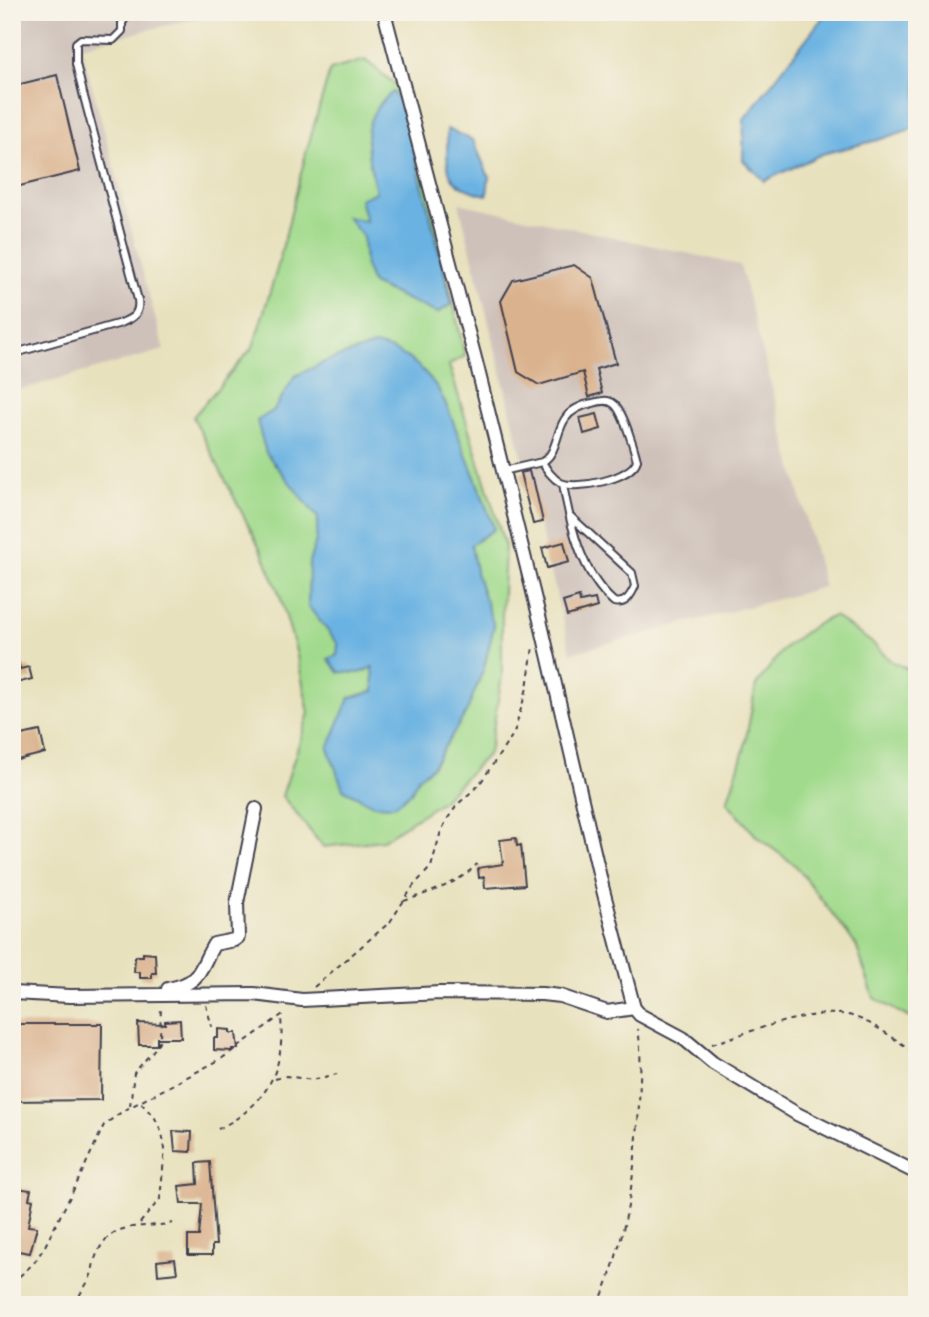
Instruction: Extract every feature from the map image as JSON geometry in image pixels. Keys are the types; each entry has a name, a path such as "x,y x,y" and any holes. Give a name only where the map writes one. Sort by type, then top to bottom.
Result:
{"street":[{"path":"384,12 503,471 603,890 637,1011"},
{"path":"156,995 191,982 198,975 214,944 238,937 237,903 256,809"},
{"path":"12,993 70,996 254,994 302,1000 440,993 542,994 560,996 607,1012 637,1011 683,1038 713,1063 797,1114 917,1172"}],"lane":[{"path":"15,352 121,323 134,317 139,309 83,93 75,52 76,43 81,39 113,40 122,31 121,23 129,12"},
{"path":"503,471 542,462 551,455 559,430 571,412 606,400 614,403 620,411 636,453 636,465 626,472 614,478 577,486 563,484 553,477 542,462"},
{"path":"563,484 570,516 589,570 614,602 622,603 635,586 632,573 570,516"}],"path":[{"path":"12,24 27,12"},
{"path":"12,1283 34,1263 45,1246 79,1181 103,1125 221,1059 302,1000 327,975 385,927 414,885 431,867 441,831 453,809 479,785 514,733 527,688 533,646"},
{"path":"404,901 453,883 464,877 477,864"},
{"path":"204,994 212,1027"},
{"path":"130,1108 134,1073 160,1039 156,995"},
{"path":"598,1305 617,1251 638,1146 641,1063 637,1011"},
{"path":"696,1049 783,1022 842,1014 871,1025 917,1054"},
{"path":"219,1129 243,1115 274,1079 282,1045 281,1016"},
{"path":"274,1079 286,1076 312,1080 337,1074"},
{"path":"138,1225 160,1199 165,1149 155,1118 140,1102"},
{"path":"76,1305 90,1279 95,1259 108,1237 123,1227 173,1223"}],"shaded area":[{"path":"12,12 222,12 81,46 164,350 12,392"},
{"path":"459,203 740,265 824,587 571,653"}],"green space":[{"path":"365,60 406,93 465,356 449,365 505,546 502,676 489,753 442,801 383,840 323,847 282,796 309,713 296,651 279,593 263,554 193,417 253,347 277,269 330,70"},
{"path":"834,616 871,642 892,662 917,673 917,1020 874,998 856,945 795,865 757,837 727,802 744,750 756,685 785,647 816,624"}],"water":[{"path":"827,12 917,12 917,127 822,154 764,181 743,160 744,119"},
{"path":"393,92 403,107 452,304 437,313 372,284 365,265 363,237 347,217 366,221 360,199 376,192 368,151 369,125 381,102"},
{"path":"447,129 473,140 489,177 487,195 472,191 454,181 448,165"},
{"path":"375,345 407,358 427,375 437,388 451,416 494,529 471,545 477,576 494,626 484,668 466,713 432,767 418,778 411,792 394,806 373,805 343,789 328,748 349,698 374,691 373,667 360,673 339,672 328,659 337,655 338,644 308,606 309,562 316,540 318,518 266,453 257,421 274,410 295,376 329,360"}],"building":[{"path":"57,75 80,171 12,188 12,86"},
{"path":"574,265 593,278 616,363 596,369 602,393 589,397 583,372 539,385 518,372 501,301 513,280"},
{"path":"597,414 601,429 584,434 580,418"},
{"path":"529,471 543,522 533,524 520,473"},
{"path":"564,542 569,562 547,568 542,548"},
{"path":"579,597 580,602 595,599 597,607 567,616 563,602"},
{"path":"12,651 16,651 20,669 29,667 32,679 12,684"},
{"path":"40,731 45,753 17,760 12,737"},
{"path":"516,838 517,846 521,845 525,885 485,888 484,877 479,878 478,868 503,864 500,840"},
{"path":"143,953 155,954 156,973 152,973 152,978 140,978 140,972 134,972 135,958 143,956"},
{"path":"180,1020 181,1038 157,1038 157,1045 139,1045 138,1023 165,1024 165,1021"},
{"path":"12,1024 102,1024 101,1100 12,1101"},
{"path":"218,1029 236,1033 238,1049 214,1050 214,1038 218,1038"},
{"path":"173,1131 192,1132 191,1152 175,1151"},
{"path":"210,1162 216,1245 212,1245 212,1255 188,1255 188,1236 199,1236 202,1204 181,1204 179,1186 198,1184 197,1163"},
{"path":"16,1188 31,1190 29,1199 33,1200 28,1226 37,1227 30,1253 12,1250 12,1194 15,1194"},
{"path":"175,1259 177,1273 158,1275 157,1261"}]}
